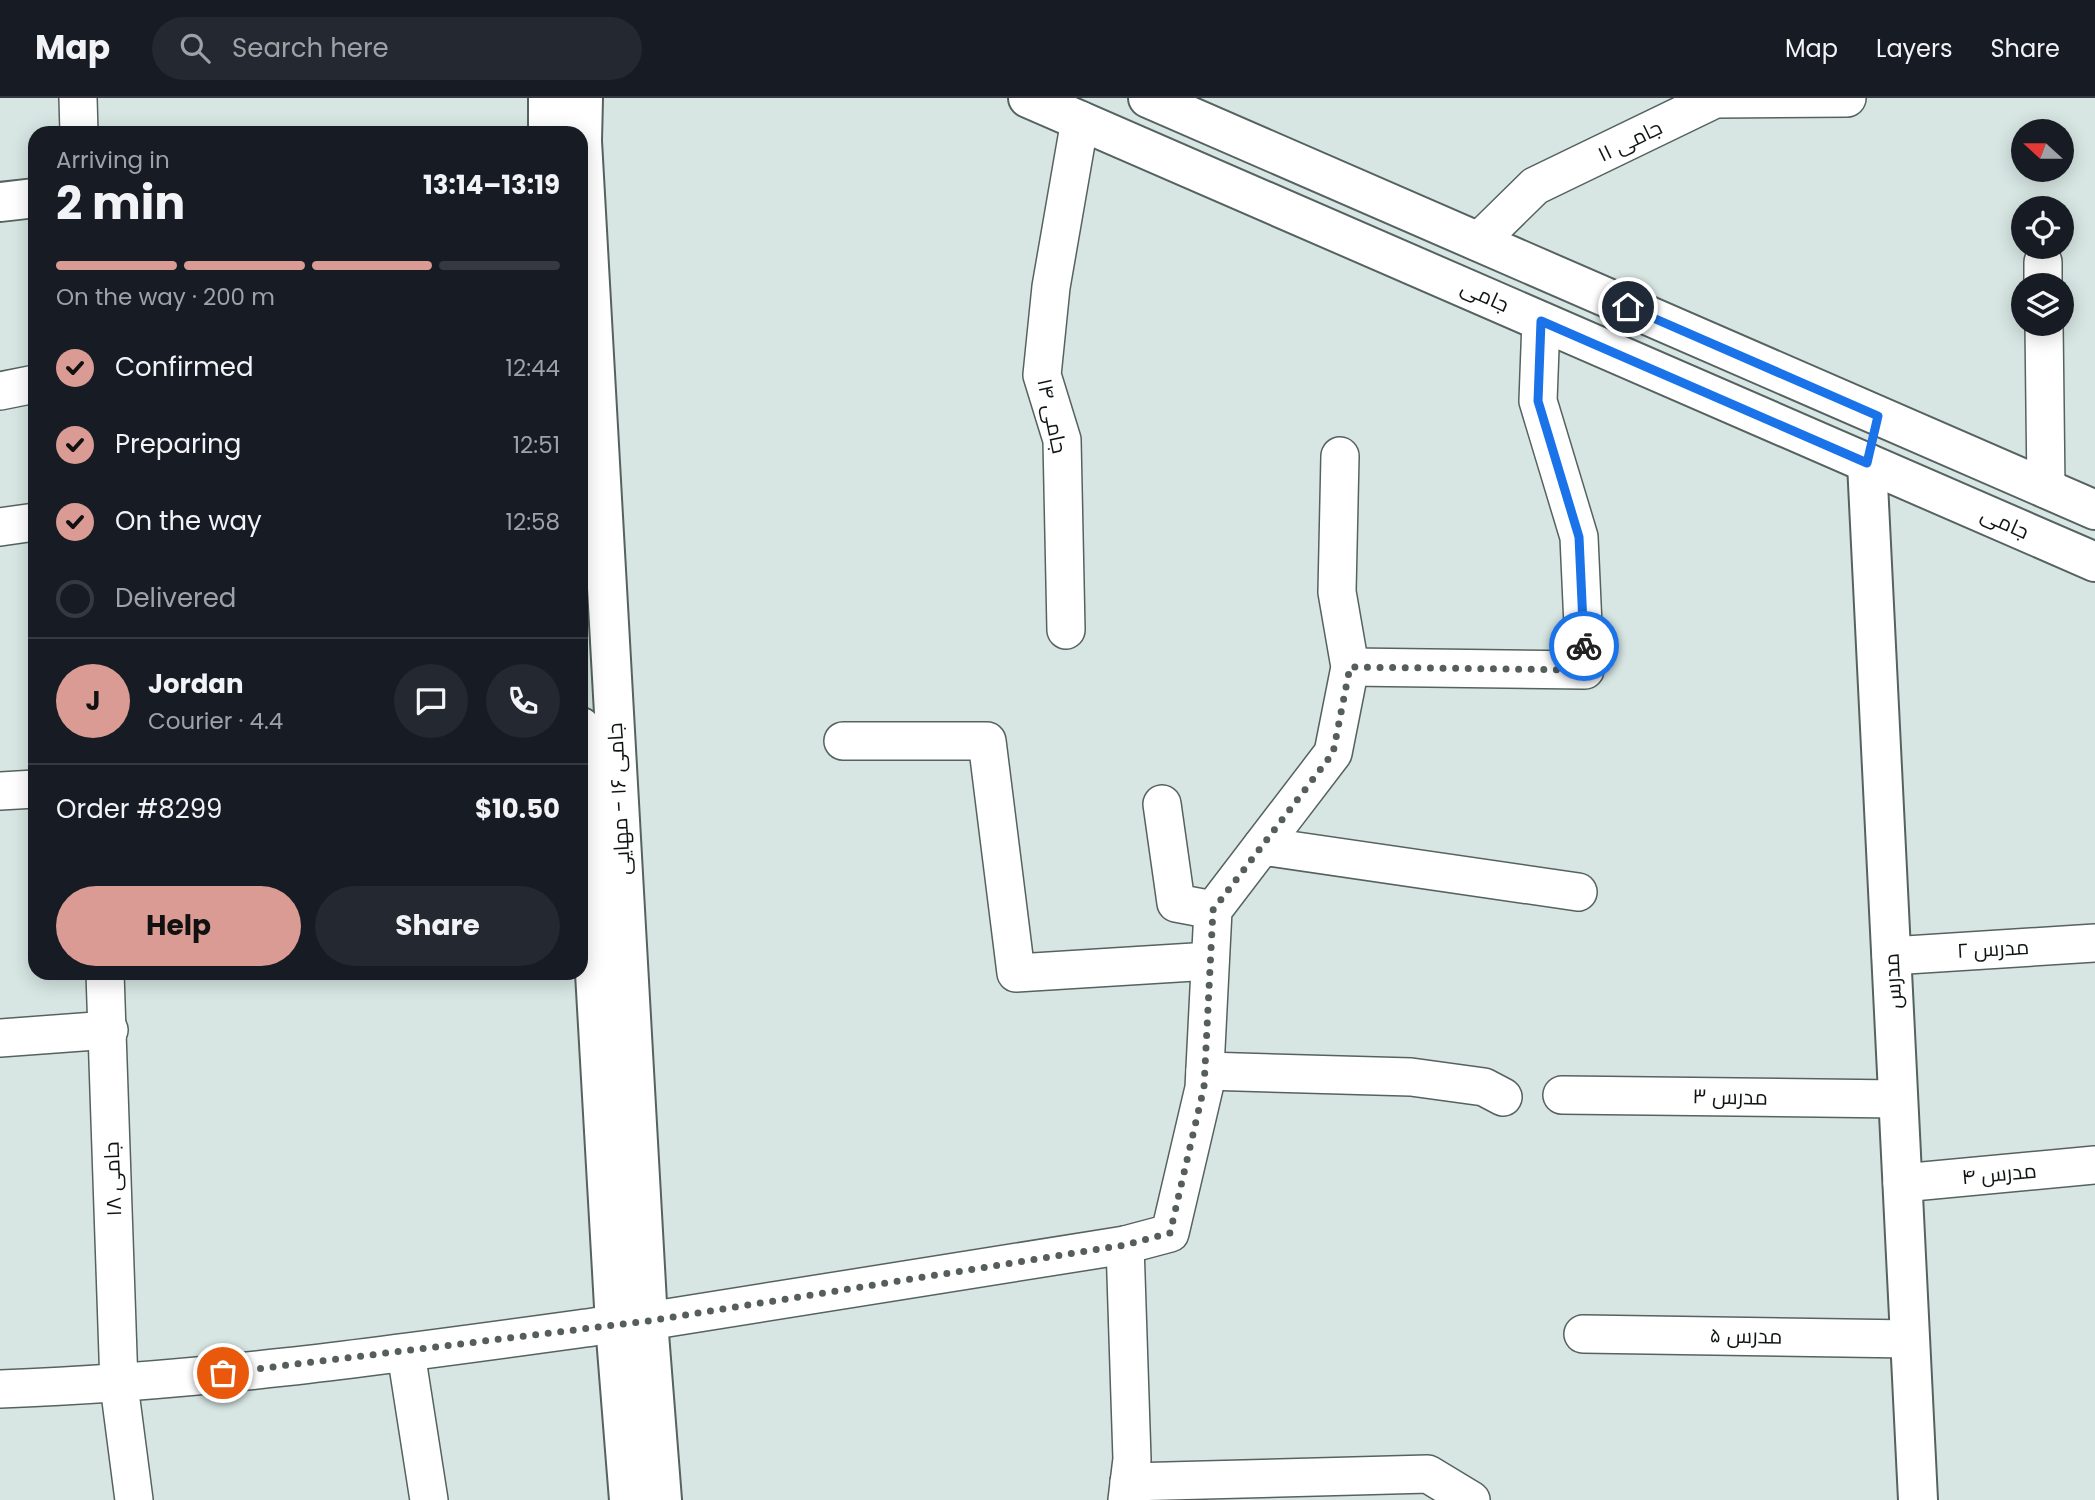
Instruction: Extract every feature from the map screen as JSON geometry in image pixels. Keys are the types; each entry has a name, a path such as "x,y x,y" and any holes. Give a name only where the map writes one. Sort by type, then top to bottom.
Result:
{"street":[{"path":"78,98 79,126"},
{"path":"548,98 548,126"},
{"name":"جامی ۱۶ - مهایی","path":"583,98 583,126"},
{"name":"جامی","path":"1028,98 2095,562"},
{"path":"1148,98 1188,106 1269,151 2095,510"},
{"name":"جامی ۱۱","path":"1478,242 1535,186 1715,99 1847,98"},
{"name":"جامی ۱۴","path":"1066,630 1062,440 1042,375 1051,287 1080,120"},
{"path":"1243,191 1261,185 1270,169 1269,151"},
{"path":"1330,229 1327,211 1335,195 1352,187"},
{"path":"0,202 28,199"},
{"path":"1350,667 1585,670 1579,537 1538,401 1541,321"},
{"name":"جامی ۱۶ - مهایی","path":"588,325 631,1323 629,1500"},
{"path":"2044,336 2046,489"},
{"path":"0,391 28,385"},
{"name":"مدرس","path":"1878,416 1867,463 1918,1500"},
{"path":"0,1390 119,1385 406,1353 631,1323 1125,1245 1170,1233 1204,1087 1213,910 1333,753 1350,667 1337,592 1340,456"},
{"path":"0,527 28,523"},
{"path":"843,741 987,741 1016,973 1210,961"},
{"path":"0,791 28,789"},
{"path":"1162,804 1175,903 1213,910"},
{"name":"جامی ۱۶ - مهایی","path":"588,810 631,1323 663,1500"},
{"path":"1262,845 1578,892"},
{"name":"مدرس ۲","path":"1891,956 2095,943"},
{"name":"جامی ۱۸","path":"105,980 119,1385 134,1500"},
{"path":"0,1038 109,1030"},
{"path":"1205,1071 1411,1077 1484,1087 1503,1097"},
{"name":"مدرس ۳","path":"1562,1095 1898,1099"},
{"name":"مدرس ۴","path":"1902,1184 2095,1166"},
{"path":"1125,1245 1132,1459 1128,1491 1428,1474 1471,1500"},
{"name":"مدرس ۵","path":"1583,1334 1910,1339"},
{"path":"406,1353 429,1500"}],"way so far":[{"path":"223,1373 406,1353 648,1321 1125,1245 1170,1233 1204,1087 1213,910 1333,753 1350,667 1585,670 1584,646"}],"route":[{"path":"1584,646 1579,537 1538,401 1541,321 1867,463 1878,416 1628,307"}]}
